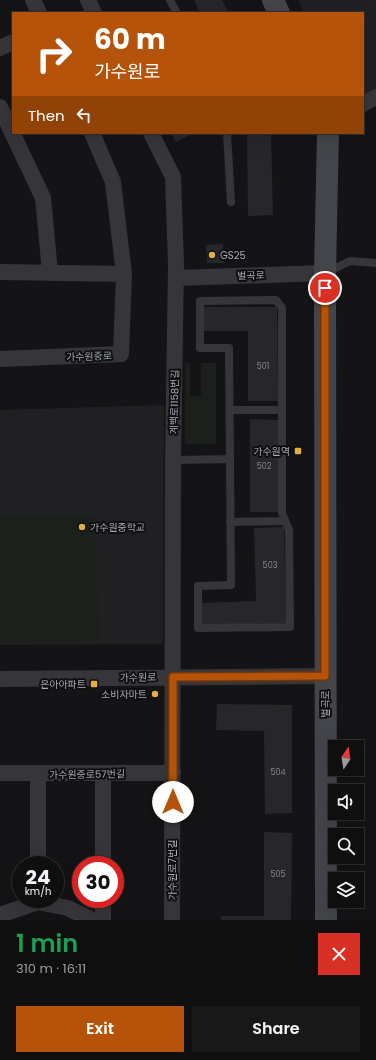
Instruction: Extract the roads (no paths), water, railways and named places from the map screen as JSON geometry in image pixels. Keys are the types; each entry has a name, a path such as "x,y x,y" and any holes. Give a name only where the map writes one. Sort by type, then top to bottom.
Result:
{"street":[{"path":"33,0 39,12"},
{"path":"88,0 94,12"},
{"path":"273,0 279,12"},
{"path":"0,48 12,42"},
{"path":"364,103 376,97"},
{"path":"0,107 12,132"},
{"path":"13,134 43,198 50,272"},
{"name":"가수원중로","path":"0,359 121,354 124,274 113,182 92,134"},
{"name":"계백로1158번길","path":"151,134 172,177 176,278 173,460 173,677"},
{"name":"벌곡로","path":"326,920 325,273 328,134"},
{"path":"0,272 124,274"},
{"name":"벌곡로","path":"176,278 325,273"},
{"name":"가수원로","path":"0,679 325,676"},
{"name":"가수원로7번길","path":"172,920 173,677"},
{"name":"가수원중로57번길","path":"0,773 173,773"},
{"path":"103,773 103,856"},
{"path":"38,774 38,856"},
{"path":"64,907 92,920"},
{"path":"0,915 19,908"},
{"path":"103,908 103,920"}],"lane":[{"path":"170,0 176,12"},
{"path":"227,134 231,202"},
{"path":"325,273 350,261 376,264"},
{"path":"276,300 282,308 282,513 289,530 290,627 198,628 198,586 231,585 230,410 229,348 200,348 200,301 276,300"},
{"path":"230,410 282,410"},
{"path":"173,460 230,459"},
{"path":"230,522 285,521"}],"place":[{"name":"GS25","path":"212,255"},
{"name":"가수원역","path":"298,451"},
{"name":"가수원중학교","path":"82,527"},
{"name":"은아아파트","path":"94,684"},
{"name":"소비자마트","path":"155,694"}]}
